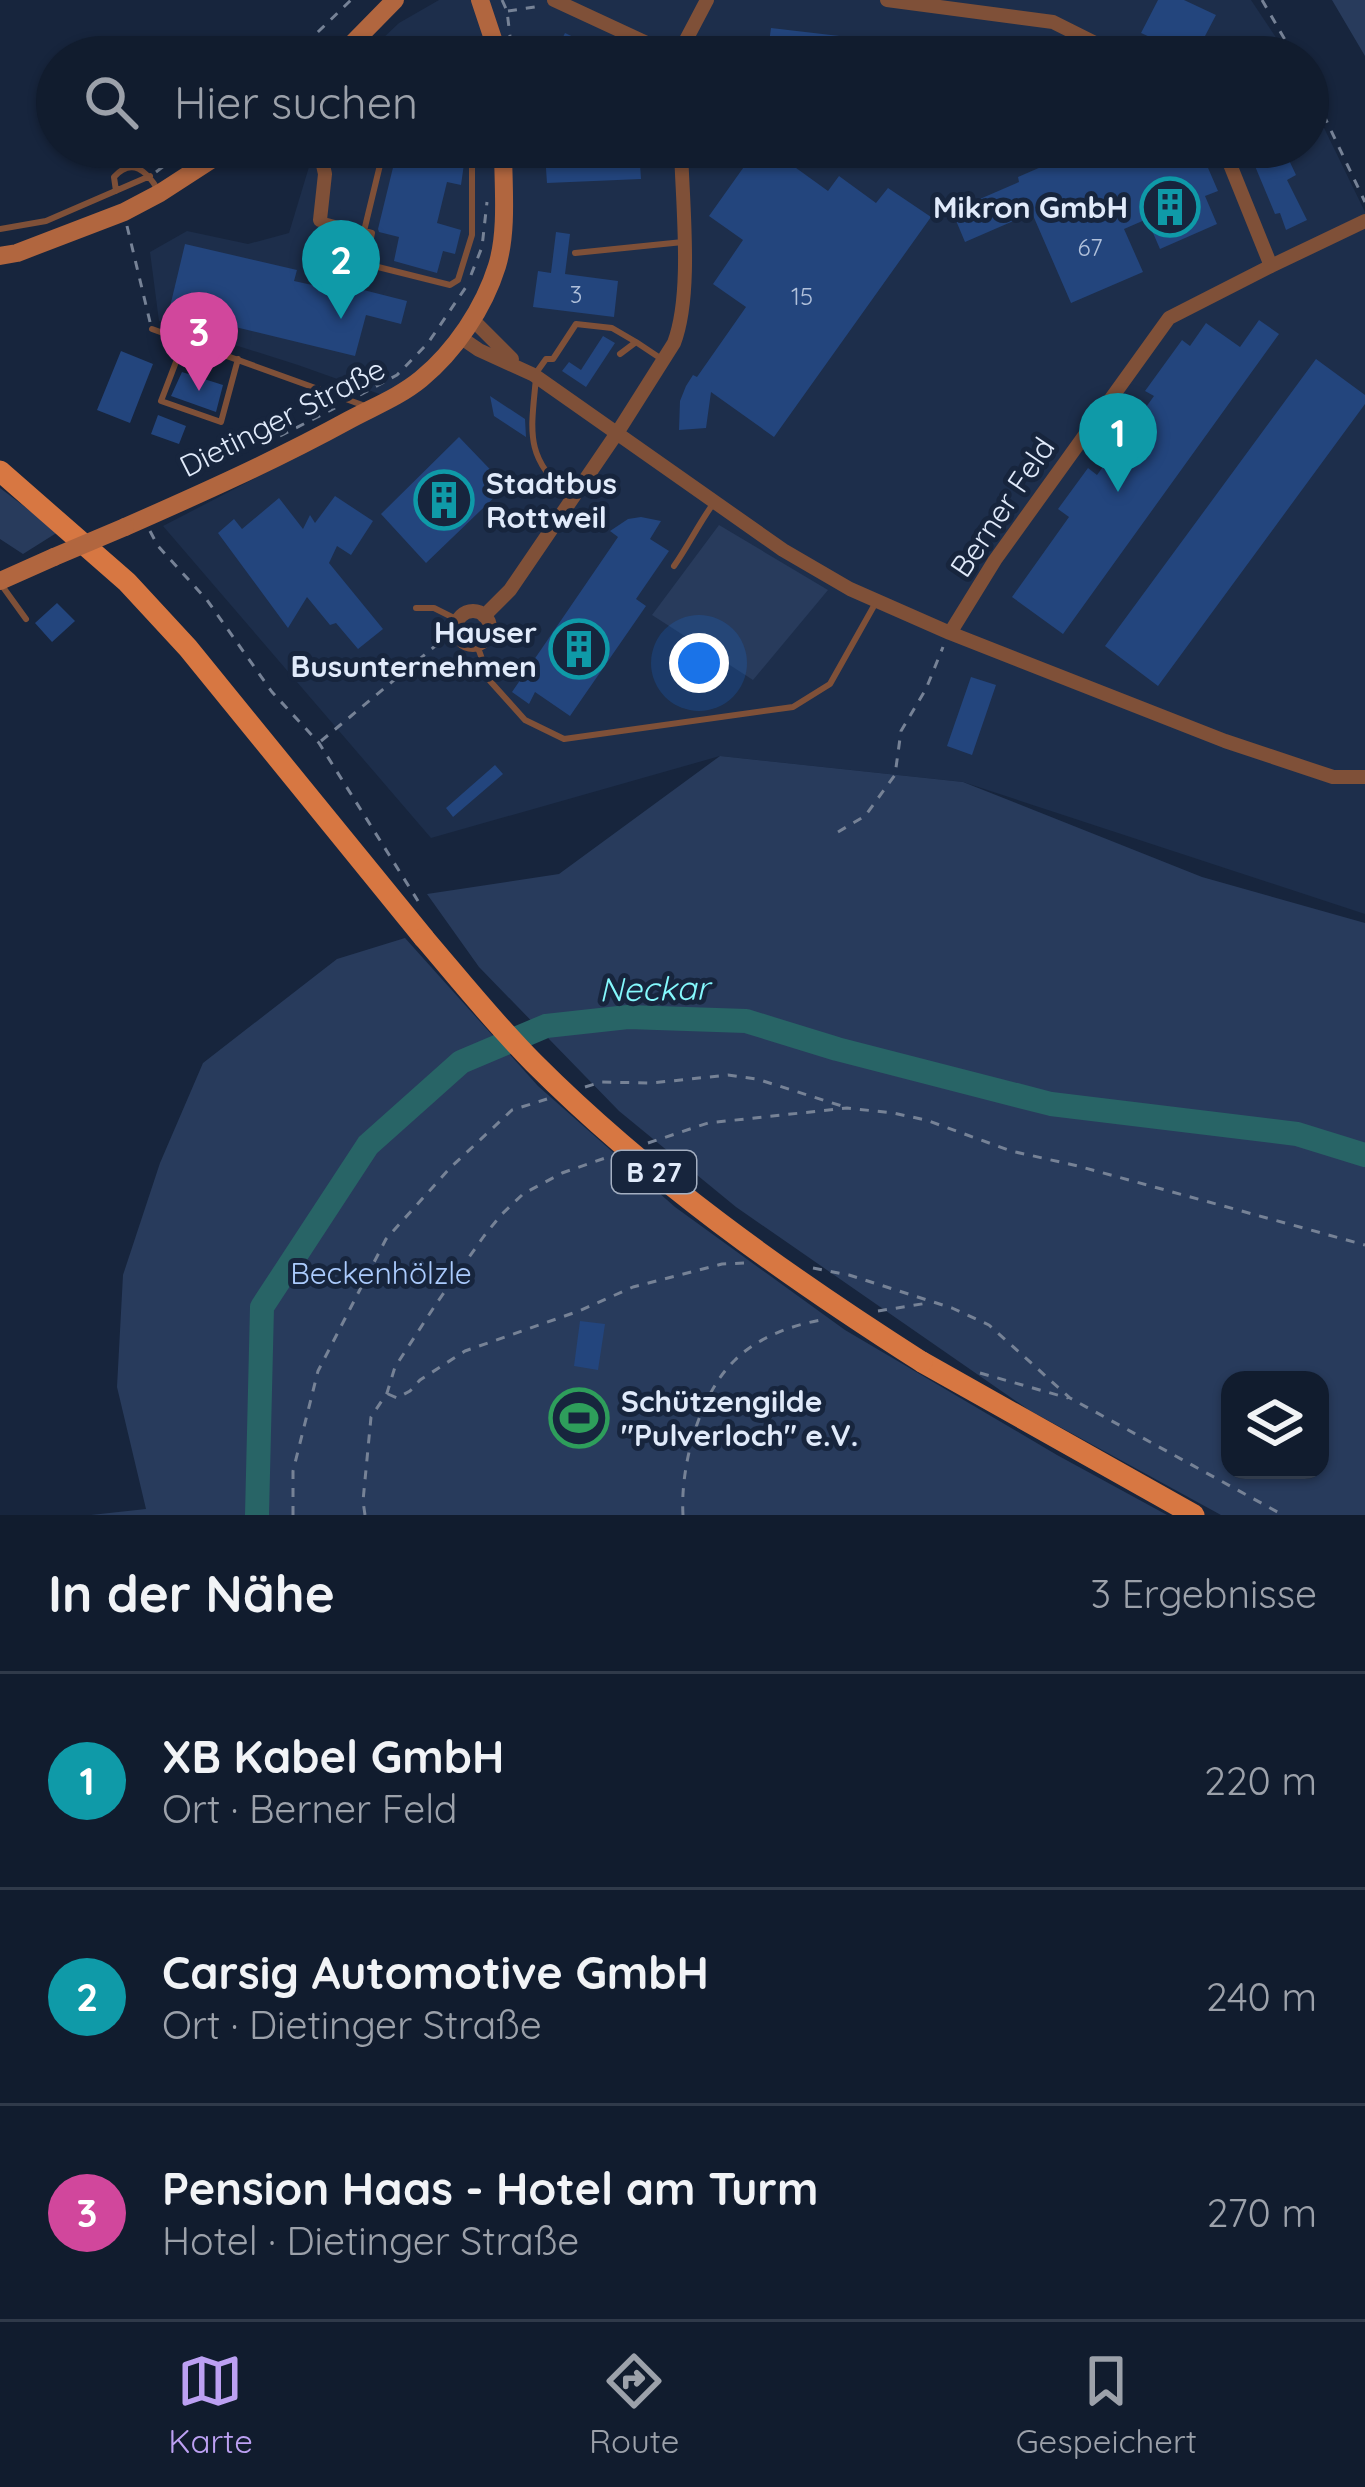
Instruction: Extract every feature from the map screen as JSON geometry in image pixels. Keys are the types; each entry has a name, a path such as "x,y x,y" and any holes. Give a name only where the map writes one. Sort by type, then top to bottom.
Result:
{"main road":[{"name":"B 27","path":"0,471 128,582 532,1061 633,1154 784,1271 922,1362 1194,1515"}],"street":[{"path":"359,36 394,0"},
{"path":"468,0 488,19"},
{"path":"480,0 493,36"},
{"path":"552,0 631,36"},
{"path":"688,36 707,0"},
{"path":"887,0 1053,22 1081,36"},
{"path":"0,256 124,212 155,185 189,168"},
{"path":"320,220 323,168"},
{"name":"Dietinger Straße","path":"0,582 308,443 423,377 472,319 499,262 503,168"},
{"path":"484,616 510,590 617,433 678,332 683,288 681,168"},
{"path":"1231,168 1271,266"},
{"name":"Berner Feld","path":"950,633 995,560 1169,318 1365,221"},
{"path":"472,319 530,373 783,550 850,589 1226,741 1333,777 1365,777"},
{"path":"460,337 530,373"},
{"path":"470,612 484,616 490,630 486,639 477,645 466,644 458,636 458,620 470,612"}],"lane":[{"path":"116,191 115,177 125,168"},
{"path":"140,168 155,185"},
{"path":"364,231 379,168"},
{"path":"320,220 372,233 366,264 450,284 458,280 472,235 472,168"},
{"path":"0,229 46,221 116,191 155,185"},
{"path":"575,253 683,242"},
{"path":"572,498 541,465 532,446 530,373 546,359 553,359 577,324 611,328 663,360"},
{"path":"152,329 371,408"},
{"path":"184,340 160,401 220,422 238,359"},
{"path":"620,353 636,342"},
{"path":"674,566 714,502"},
{"path":"0,582 26,619"},
{"path":"477,645 490,681 525,720 564,739 793,706 830,684 877,601"},
{"path":"416,608 434,608 458,620"}],"path":[{"path":"314,36 352,0"},
{"path":"502,0 507,11 552,0"},
{"path":"1262,0 1283,36"},
{"path":"1329,126 1365,202"},
{"path":"155,185 171,168"},
{"path":"124,212 152,329"},
{"path":"145,518 158,547 206,600 272,692 320,742 423,910"},
{"path":"838,832 865,816 895,775 902,731 950,633"},
{"path":"320,742 434,647 458,636"},
{"path":"580,1088 601,1082 757,1079 847,1108 926,1120 1011,1150 1365,1244"},
{"path":"293,1515 293,1471 318,1371 386,1239 450,1168 512,1110 558,1095"},
{"path":"650,1143 707,1124 847,1108"},
{"path":"365,1515 371,1417 387,1393 395,1367 436,1304 501,1215 538,1185 610,1156"},
{"path":"387,1393 397,1398 465,1351 633,1287 722,1264 745,1263"},
{"path":"810,1267 952,1308 989,1325 1070,1398"},
{"path":"683,1515 684,1473 708,1396 733,1361 761,1341 802,1323"},
{"path":"981,1373 1070,1398 1283,1515"}],"shaded area":[{"path":"439,0 1251,0 1275,36 385,36"},
{"path":"1329,138 1365,212 1365,914 963,782 720,756 431,838 163,526 402,402 159,321 150,252 187,231 248,244 289,233 309,168 1329,168"}],"green space":[{"path":"1332,0 1365,0 1365,56"},
{"path":"0,488 58,532 23,554 0,539"},
{"path":"719,525 828,590 753,680 652,615"},
{"path":"720,756 963,782 1202,877 1365,923 1365,1515 1221,1515 1029,1410 736,1207 619,1111 479,967 427,894 559,874"},
{"name":"Beckenhölzle","path":"405,938 538,1086 675,1207 845,1330 1167,1515 91,1515 146,1509 117,1387 123,1275 160,1163 203,1063 337,959"}],"building":[{"path":"1158,0 1184,0 1216,15 1205,36 1141,33"},
{"path":"771,28 839,36 770,36"},
{"path":"393,168 463,168 461,185 447,182 437,223 461,230 455,254 443,251 437,273 394,261 399,237 378,229"},
{"path":"546,168 640,168 641,179 547,183"},
{"path":"743,168 796,168 828,191 839,176 876,203 888,188 931,217 774,437 711,392 706,428 679,430 686,386 746,307 713,284 743,240 709,216"},
{"path":"1039,168 1208,168 1218,191 1205,196 1217,224 1160,249 1147,219 1124,229 1143,272 1071,303 1032,213 965,242 952,211 1019,182 1018,177"},
{"path":"1256,168 1293,168 1296,175 1287,180 1307,220 1286,230 1280,213 1275,214"},
{"path":"556,232 570,234 565,274 618,281 614,317 533,307 538,271 551,273"},
{"path":"185,244 297,270 294,281 326,288 328,281 407,301 401,324 366,315 355,356 169,311"},
{"path":"1259,320 1279,334 1063,634 1012,597 1069,517 1058,509 1088,468 1097,475 1154,396 1145,391 1182,340 1190,346 1206,323 1240,347"},
{"path":"603,336 615,343 586,387 562,371 569,362 581,370"},
{"path":"121,351 153,364 130,423 97,410"},
{"path":"1316,359 1365,395 1365,404 1158,686 1105,646"},
{"path":"182,372 223,385 216,412 171,396"},
{"path":"490,396 525,419 526,437 494,416"},
{"path":"158,415 186,426 179,444 151,434"},
{"name":"Stadtbus Rottweil","path":"459,437 506,486 426,563 381,514"},
{"path":"335,496 373,521 351,555 337,546 329,563 383,629 358,649 307,597 288,628 218,533 234,519 242,529 279,498 303,529 310,515 315,523"},
{"name":"Hauser Busunternehmen","path":"641,517 661,521 650,539 669,551 636,599 646,606 570,716 535,692 529,704 512,692 618,537 610,531"},
{"path":"57,603 75,621 52,642 35,623"},
{"path":"971,677 996,685 972,755 947,746"},
{"path":"495,765 503,774 453,817 446,808"},
{"path":"580,1321 605,1324 598,1370 574,1366"}],"waterway":[{"name":"Neckar","path":"257,1515 262,1307 368,1145 461,1062 546,1026 628,1017 746,1021 1051,1104 1297,1134 1365,1155"}],"place":[{"name":"Mikron GmbH","path":"1170,207"},
{"name":"Carsig Automotive GmbH","path":"341,319"},
{"name":"Pension Haas - Hotel am Turm","path":"199,391"},
{"name":"XB Kabel GmbH","path":"1118,492"},
{"name":"Stadtbus Rottweil","path":"444,500"},
{"name":"Hauser Busunternehmen","path":"579,649"},
{"name":"Schützengilde \"Pulverloch\" e.V.","path":"579,1418"}]}
